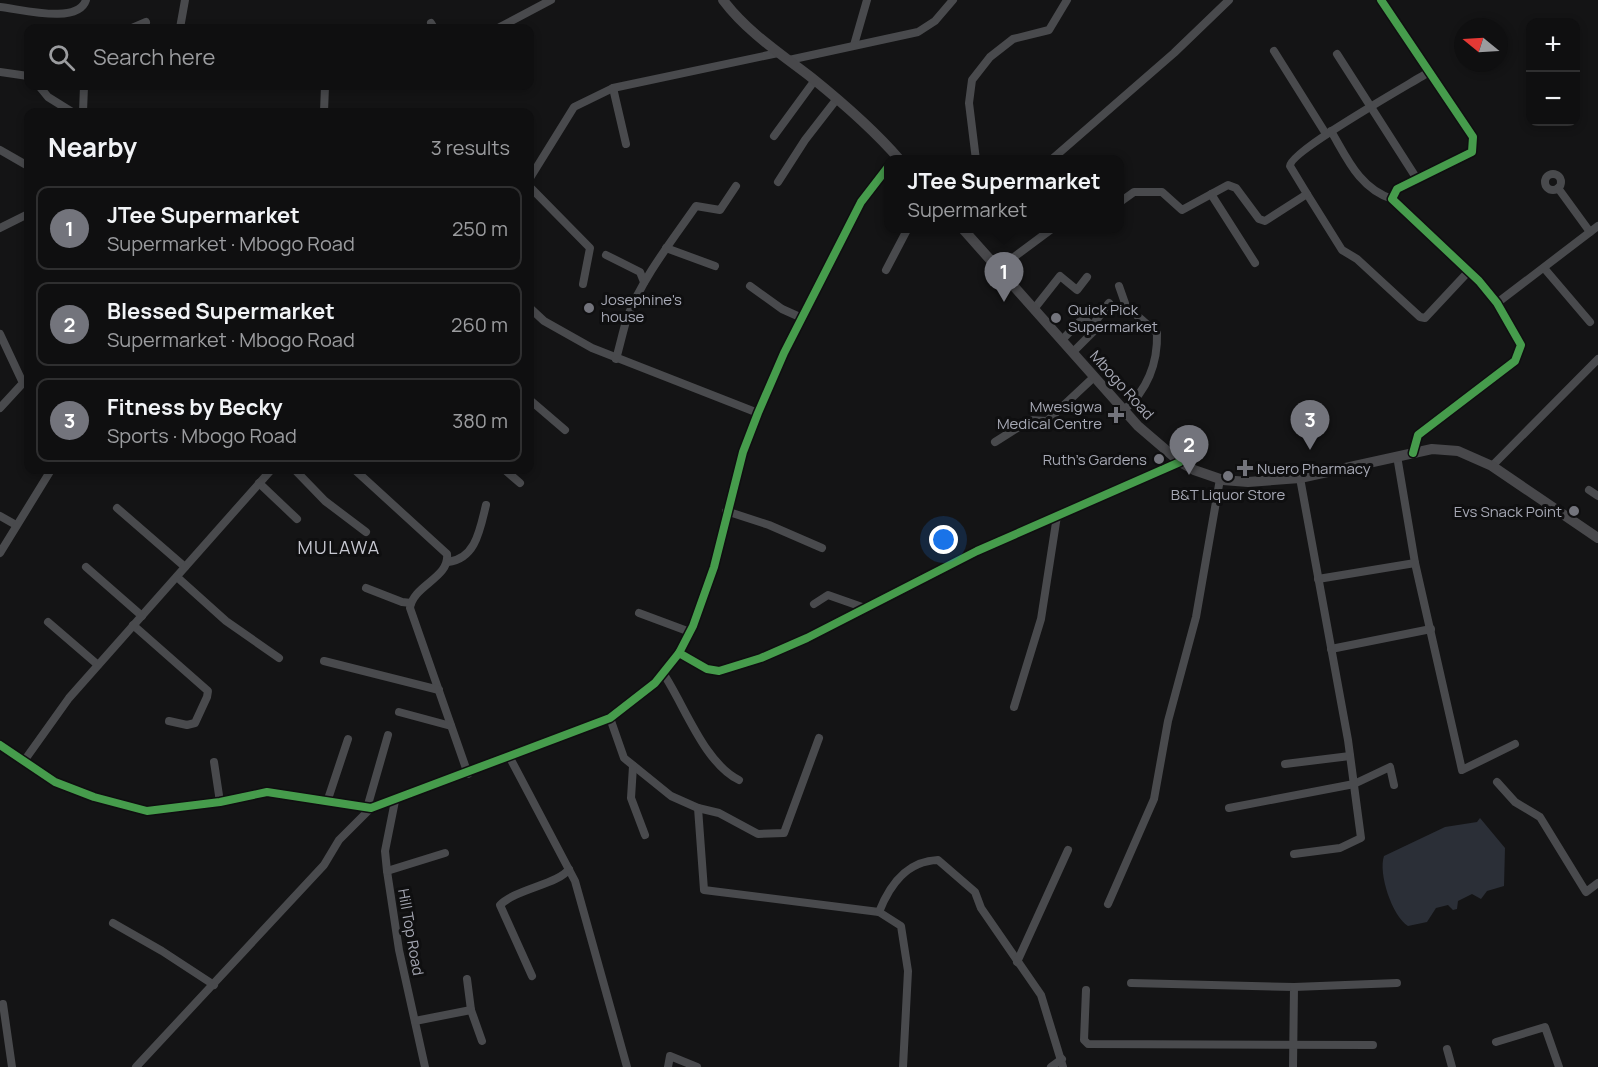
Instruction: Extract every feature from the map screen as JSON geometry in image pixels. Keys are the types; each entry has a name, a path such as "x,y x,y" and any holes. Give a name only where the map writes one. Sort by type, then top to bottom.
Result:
{"main road":[{"path":"723,0 754,33 815,80 895,155"},
{"name":"Mbogo Road","path":"969,233 998,269 1124,410 1180,462 1220,479 1248,482 1300,478 1432,449 1458,451 1492,466 1598,538"}],"street":[{"path":"0,7 64,15 82,7 86,0"},
{"path":"181,24 185,0"},
{"path":"506,24 551,0"},
{"path":"854,45 867,0"},
{"path":"789,60 904,36 927,28 953,0"},
{"path":"976,155 969,103 972,80 990,57 1013,39 1049,30 1067,0"},
{"path":"1056,155 1174,53 1229,0"},
{"path":"1381,0 1473,137 1474,148 1472,152 1397,189 1392,199"},
{"path":"141,24 146,22"},
{"path":"1274,51 1363,182 1381,195 1392,199 1468,272 1497,303 1521,345 1515,361 1418,435 1413,453"},
{"path":"534,172 574,107 613,88 778,53"},
{"path":"1337,54 1369,108 1417,179"},
{"path":"0,72 24,75"},
{"path":"1429,72 1328,132 1289,163 1342,250 1357,259 1420,317 1425,318 1468,272"},
{"path":"774,136 815,80"},
{"path":"613,88 626,144"},
{"path":"42,90 48,97 66,108"},
{"path":"83,108 84,90"},
{"path":"324,108 325,90"},
{"path":"778,182 805,140 836,100"},
{"path":"0,150 24,164"},
{"path":"0,745 55,782 94,797 147,811 220,802 267,792 369,808 395,801 468,774 610,718 638,698 663,673 679,653 690,632 714,567 726,511 743,452 758,412 802,318 861,202 884,172"},
{"path":"1124,199 1134,192 1162,192 1182,210 1227,185 1233,187 1262,221 1306,194"},
{"path":"616,359 627,318 644,282 666,249 696,206 720,210 736,186"},
{"path":"1558,188 1590,232"},
{"path":"534,191 590,249 583,284"},
{"path":"1211,194 1256,263"},
{"path":"0,228 24,216"},
{"path":"1497,303 1598,226"},
{"path":"886,270 905,233"},
{"path":"998,269 1046,233"},
{"path":"666,249 716,266"},
{"path":"606,255 640,272 644,282"},
{"path":"1544,268 1590,322"},
{"path":"1034,309 1060,276 1077,290 1087,277"},
{"path":"750,286 782,309 802,318"},
{"path":"1119,286 1126,306 1157,333 1156,363 1133,403 1124,410"},
{"path":"1092,326 1109,303"},
{"path":"534,311 561,332 616,359 758,412"},
{"path":"1062,340 1083,318 1096,328 1072,352"},
{"path":"0,334 24,374"},
{"path":"1492,466 1598,359"},
{"path":"995,442 1030,420 1047,422 1094,377"},
{"path":"0,408 24,382"},
{"path":"534,403 565,430"},
{"path":"1397,456 1415,563 1462,770 1515,744"},
{"path":"679,653 707,669 730,669 807,638 977,551 1180,462"},
{"path":"0,553 48,474"},
{"path":"24,761 69,698 268,474"},
{"path":"299,474 326,501 366,532"},
{"path":"359,474 447,554 448,562"},
{"path":"510,474 520,483"},
{"path":"1294,854 1340,848 1361,838 1350,756 1300,478"},
{"path":"1108,904 1154,798 1168,721 1196,617 1220,479"},
{"path":"259,483 297,519"},
{"path":"1589,490 1598,496"},
{"path":"468,774 411,614 411,603 448,562 459,561 467,556 479,532 486,505"},
{"path":"117,508 185,567"},
{"path":"726,511 769,525 822,548"},
{"path":"0,516 16,525"},
{"path":"1014,707 1041,619 1057,516"},
{"path":"1318,579 1415,563"},
{"path":"86,567 142,616"},
{"path":"177,577 226,621 279,658"},
{"path":"366,588 402,602 411,603"},
{"path":"814,604 824,597 833,596 865,608"},
{"path":"639,613 690,632"},
{"path":"48,622 98,665"},
{"path":"133,625 208,691 195,723 187,726 169,721"},
{"path":"1331,650 1431,629"},
{"path":"324,661 439,690"},
{"path":"663,673 698,736 729,774 739,780"},
{"path":"399,712 451,726"},
{"path":"610,718 620,751 633,766 670,796 698,808 719,813 758,834 782,834 819,738"},
{"path":"136,1067 324,865 339,840 369,808 388,735"},
{"path":"328,800 348,739"},
{"path":"509,756 569,869 579,894 597,969 627,1067"},
{"path":"1286,764 1350,756"},
{"path":"214,762 220,802"},
{"path":"633,766 631,798 645,835"},
{"path":"1229,808 1353,784 1390,767 1394,785"},
{"path":"1497,782 1515,802 1540,817 1586,892 1598,883"},
{"name":"Hill Top Road","path":"395,801 385,851 387,871 399,950 425,1067"},
{"path":"698,808 701,880 705,890 879,912 901,926 908,989 903,1067"},
{"path":"1017,962 1068,850"},
{"path":"387,871 445,853"},
{"path":"879,912 890,886 922,860 938,860 975,892 981,909 1041,995 1063,1063 1051,1067"},
{"path":"532,976 500,905 543,882 562,876 569,869"},
{"path":"112,923 162,951 214,985"},
{"path":"467,979 471,1010 482,1041"},
{"path":"1131,983 1294,987 1396,982"},
{"path":"1293,1067 1294,987"},
{"path":"1086,990 1084,1040 1088,1044 1373,1045"},
{"path":"3,1004 12,1067"},
{"path":"415,1021 471,1010"},
{"path":"1496,1042 1545,1027 1559,1067"},
{"path":"1447,1049 1452,1067"},
{"path":"668,1067 670,1056 697,1067"}],"shaded area":[{"path":"1480,818 1505,848 1504,886 1487,891 1481,899 1472,894 1458,901 1457,909 1453,910 1448,905 1436,908 1427,922 1408,926 1397,913 1388,894 1383,873 1384,856 1445,827 1477,822"}],"cycle path":[{"path":"1381,0 1473,137 1472,152 1397,189 1392,199 1479,281 1497,303 1521,345 1515,361 1418,435 1413,453"},
{"path":"0,745 55,782 94,797 147,811 220,802 267,792 371,808 610,718 655,683 679,653 693,626 714,567 743,452 758,413 784,353 861,202 884,172"},
{"path":"679,653 707,669 719,671 761,658 807,638 977,551 1180,462"}],"place":[{"name":"JTee Supermarket","path":"1004,302"},
{"name":"Josephine's house","path":"589,308"},
{"name":"Quick Pick Supermarket","path":"1056,318"},
{"name":"Mwesigwa Medical Centre","path":"1116,415"},
{"name":"Fitness by Becky","path":"1310,450"},
{"name":"Ruth's Gardens","path":"1159,459"},
{"name":"Nuero Pharmacy","path":"1245,468"},
{"name":"Blessed Supermarket","path":"1189,475"},
{"name":"B&T Liquor Store","path":"1228,476"},
{"name":"Evs Snack Point","path":"1574,511"}],"district":[{"name":"MULAWA","path":"339,547"}]}
